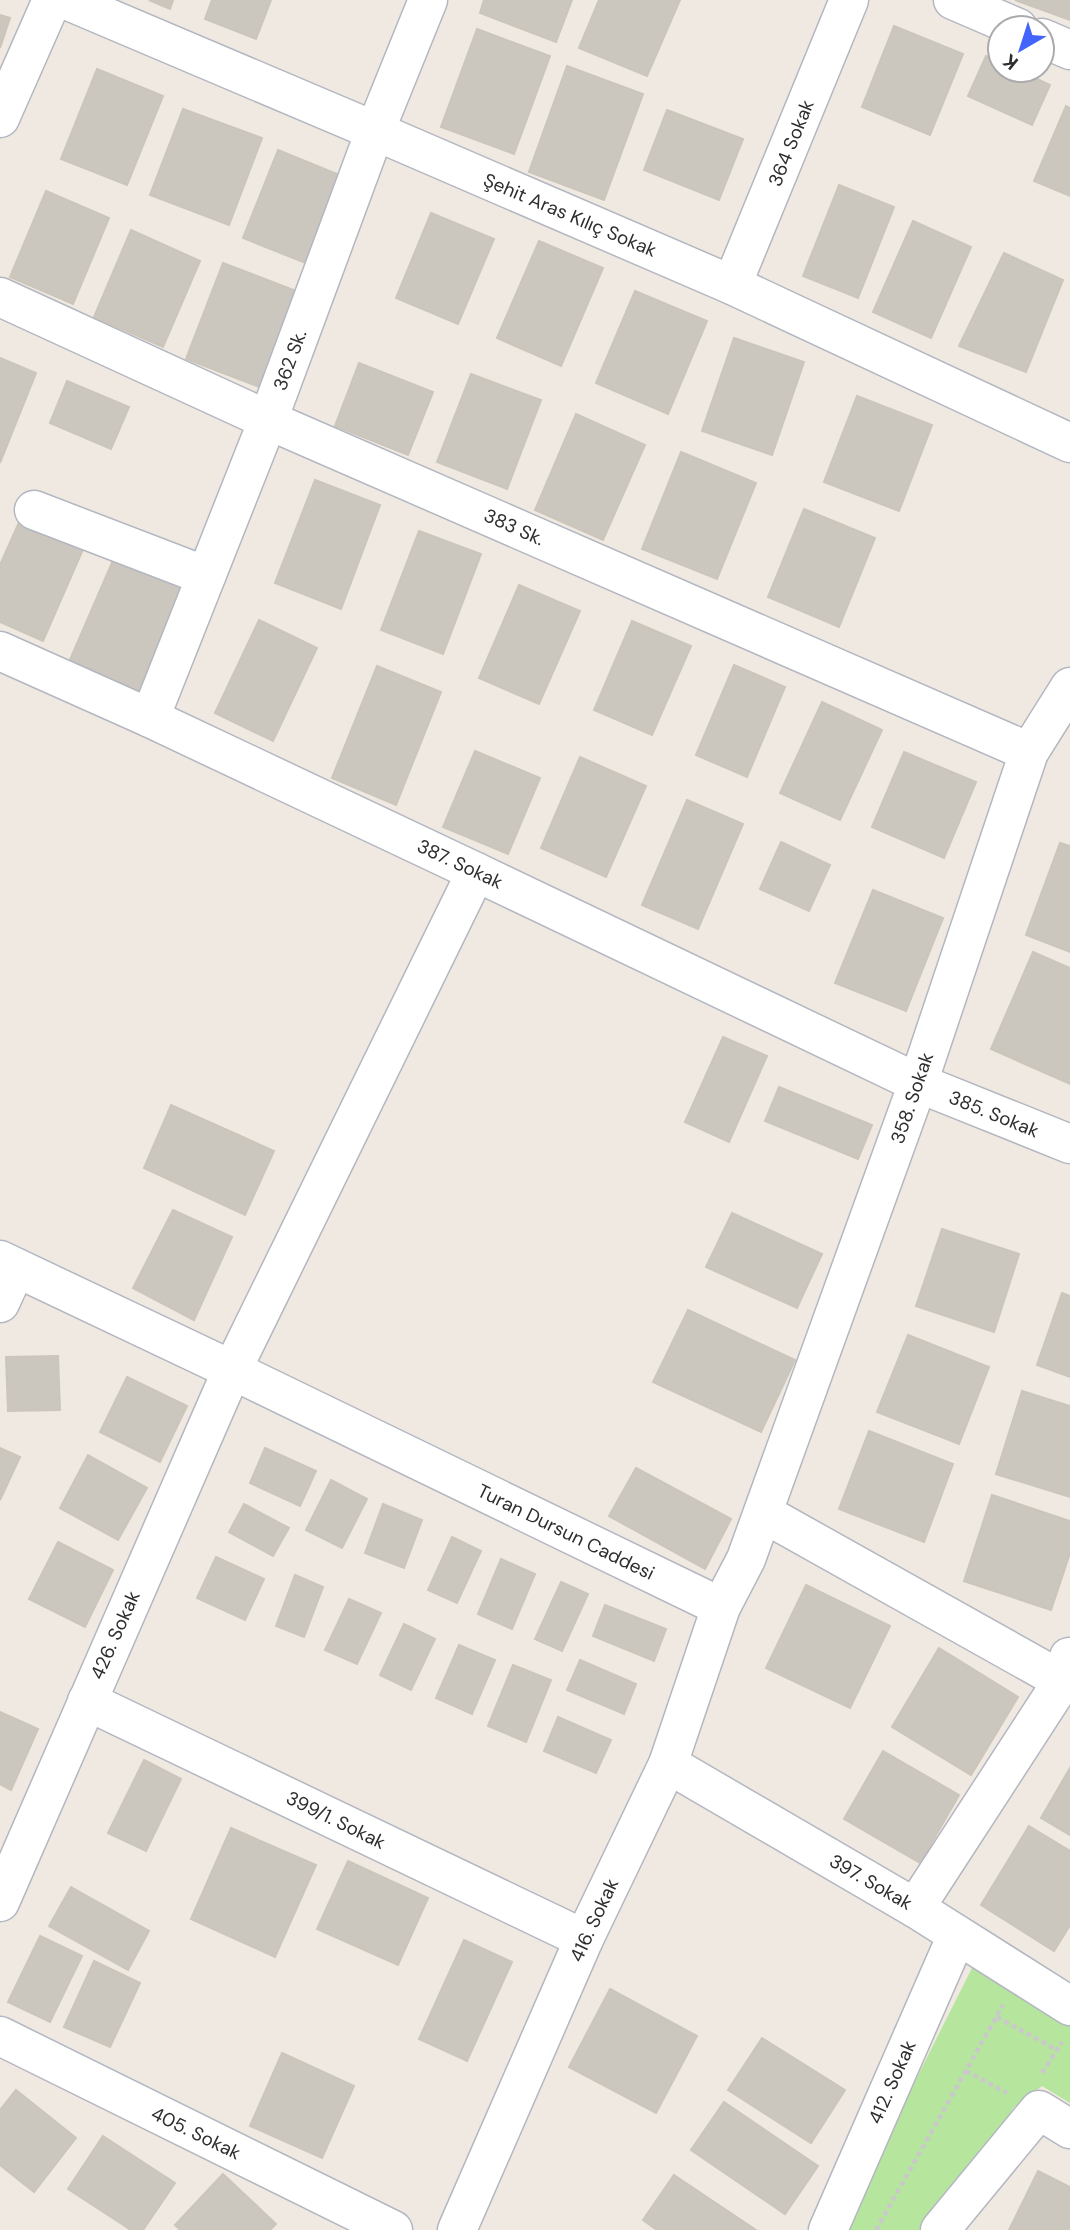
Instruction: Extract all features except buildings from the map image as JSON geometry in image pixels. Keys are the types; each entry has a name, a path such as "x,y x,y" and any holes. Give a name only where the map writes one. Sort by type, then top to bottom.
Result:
{"street":[{"path":"0,118 52,0"},
{"name":"Şehit Aras Kılıç Sokak","path":"65,0 732,285 1070,443"},
{"name":"362 Sk.","path":"150,718 268,419 375,131 428,0"},
{"name":"364 Sokak","path":"732,285 849,0"},
{"path":"953,0 986,14"},
{"name":"383 Sk.","path":"0,297 268,419 1029,752"},
{"path":"34,510 206,576"},
{"name":"387. Sokak","path":"0,651 150,718 918,1083"},
{"name":"358. Sokak","path":"763,1513 918,1083 1029,752 1070,687"},
{"name":"426. Sokak","path":"0,1902 232,1370 476,872"},
{"name":"385. Sokak","path":"918,1083 1070,1144"},
{"path":"0,1303 8,1264"},
{"name":"Turan Dursun Caddesi","path":"8,1264 721,1607"},
{"path":"721,1607 746,1559 763,1513 1068,1674 915,1908"},
{"name":"416. Sokak","path":"457,2230 584,1940 668,1764 721,1607"},
{"name":"399/1. Sokak","path":"87,1701 584,1940"},
{"name":"397. Sokak","path":"668,1764 915,1908 1020,1975 1067,2023"},
{"name":"412. Sokak","path":"828,2230 957,1935"},
{"name":"405. Sokak","path":"0,2036 393,2230"},
{"path":"940,2230 1048,2106"}],"path":[{"path":"876,2230 1020,1975"},
{"path":"997,2017 1057,2050"},
{"path":"1048,2106 1057,2050 1067,2023"}],"green space":[{"path":"974,1964 1070,2025 1070,2103 1042,2086 1014,2107 973,2174 923,2230 845,2230 876,2159"}]}
